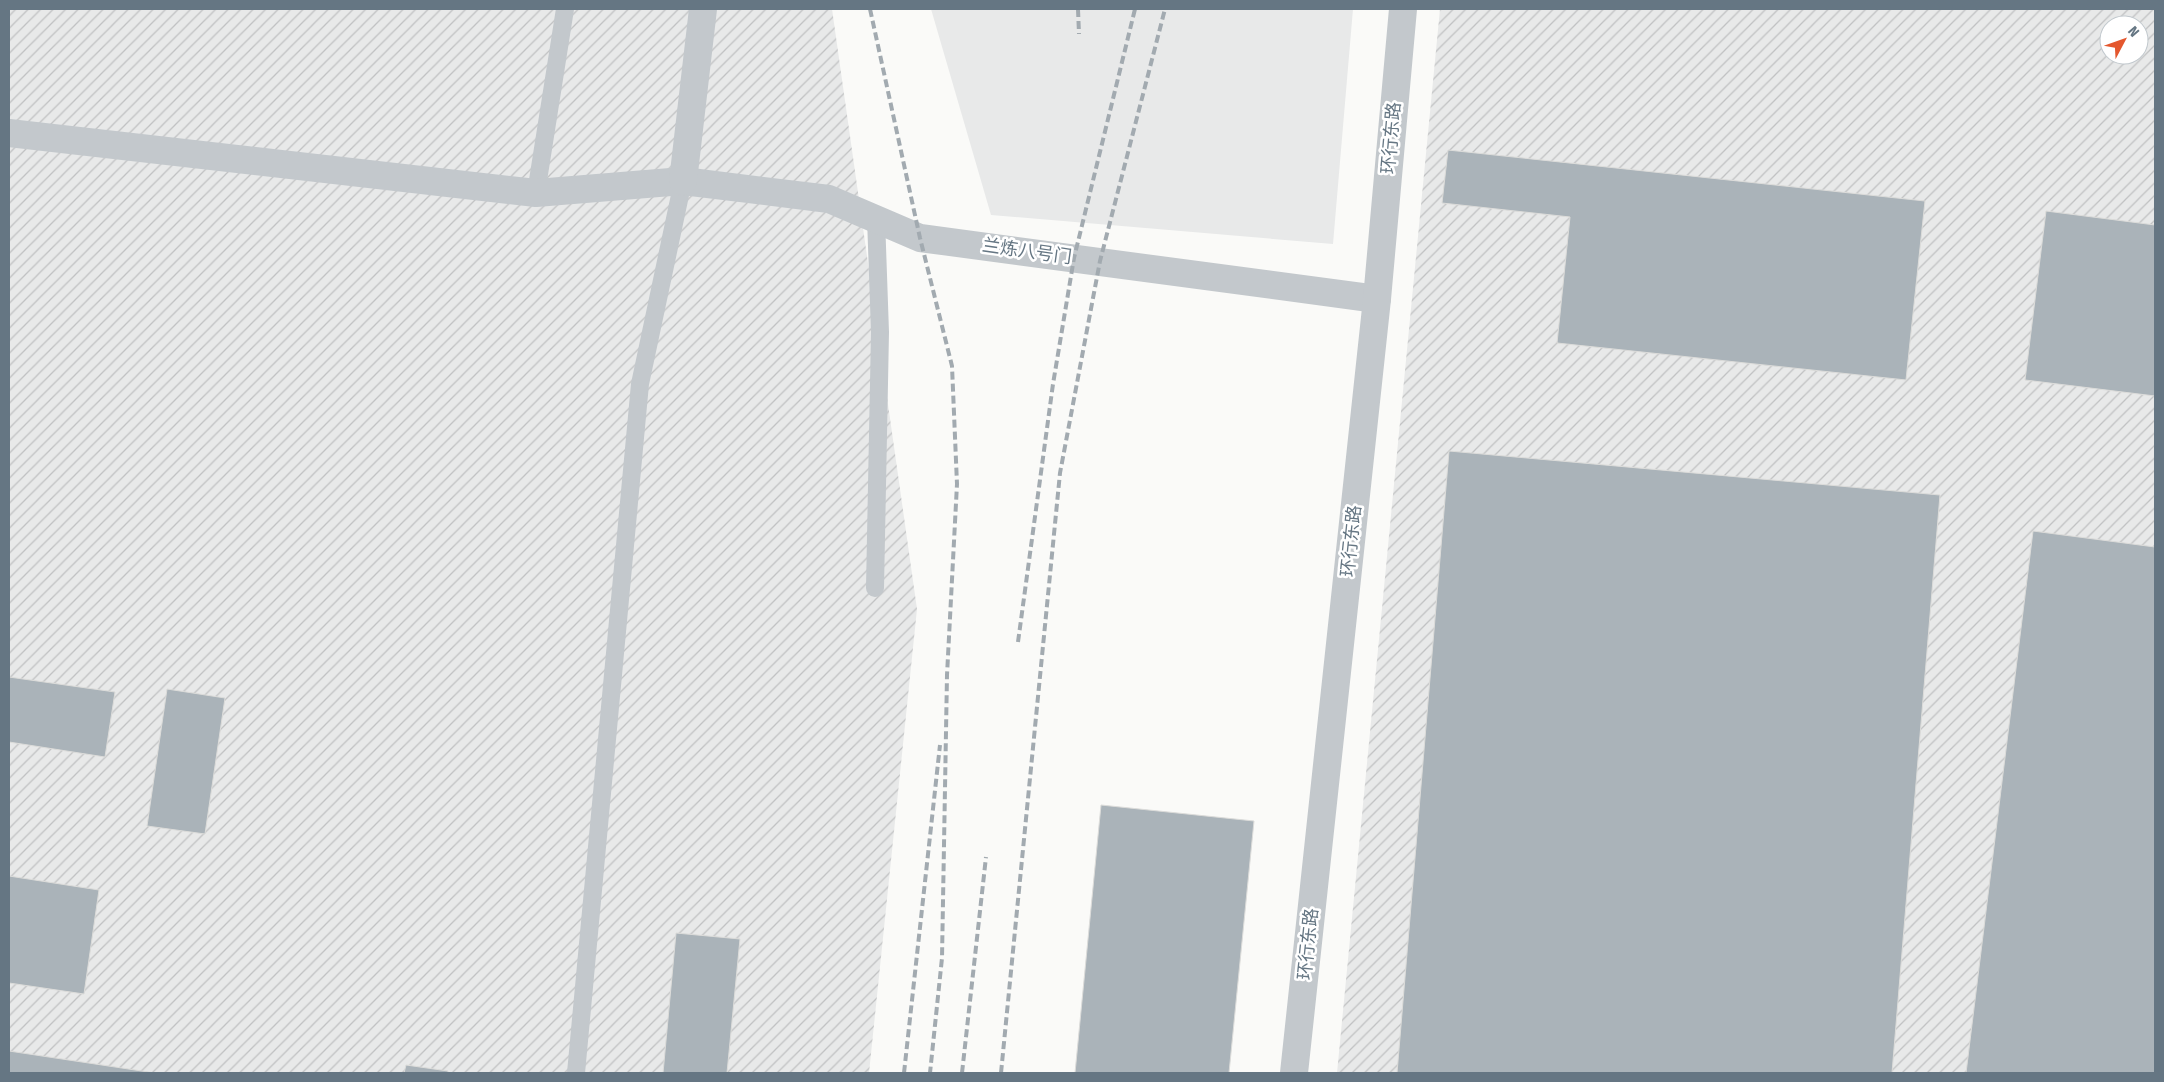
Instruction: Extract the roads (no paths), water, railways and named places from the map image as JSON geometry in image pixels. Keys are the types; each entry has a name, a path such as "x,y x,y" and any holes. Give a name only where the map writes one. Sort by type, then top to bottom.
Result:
{"street":[{"path":"683,181 703,9"},
{"name":"环行东路","path":"1294,1073 1377,299 1404,9"},
{"name":"兰炼八号门","path":"9,133 536,192 683,181 829,199 920,238 1377,299"}],"lane":[{"path":"536,192 565,9"},
{"path":"576,1073 640,384 683,181"},
{"path":"875,588 880,332 876,218"}],"railway":[{"path":"870,9 920,238 952,366 957,484 947,675 942,958 930,1073"},
{"path":"1078,9 1079,34"},
{"path":"1018,642 1053,384 1074,258 1135,9"},
{"path":"1001,1073 1060,473 1100,261 1165,9"},
{"path":"904,1073 940,745"},
{"path":"962,1073 986,857"}]}
